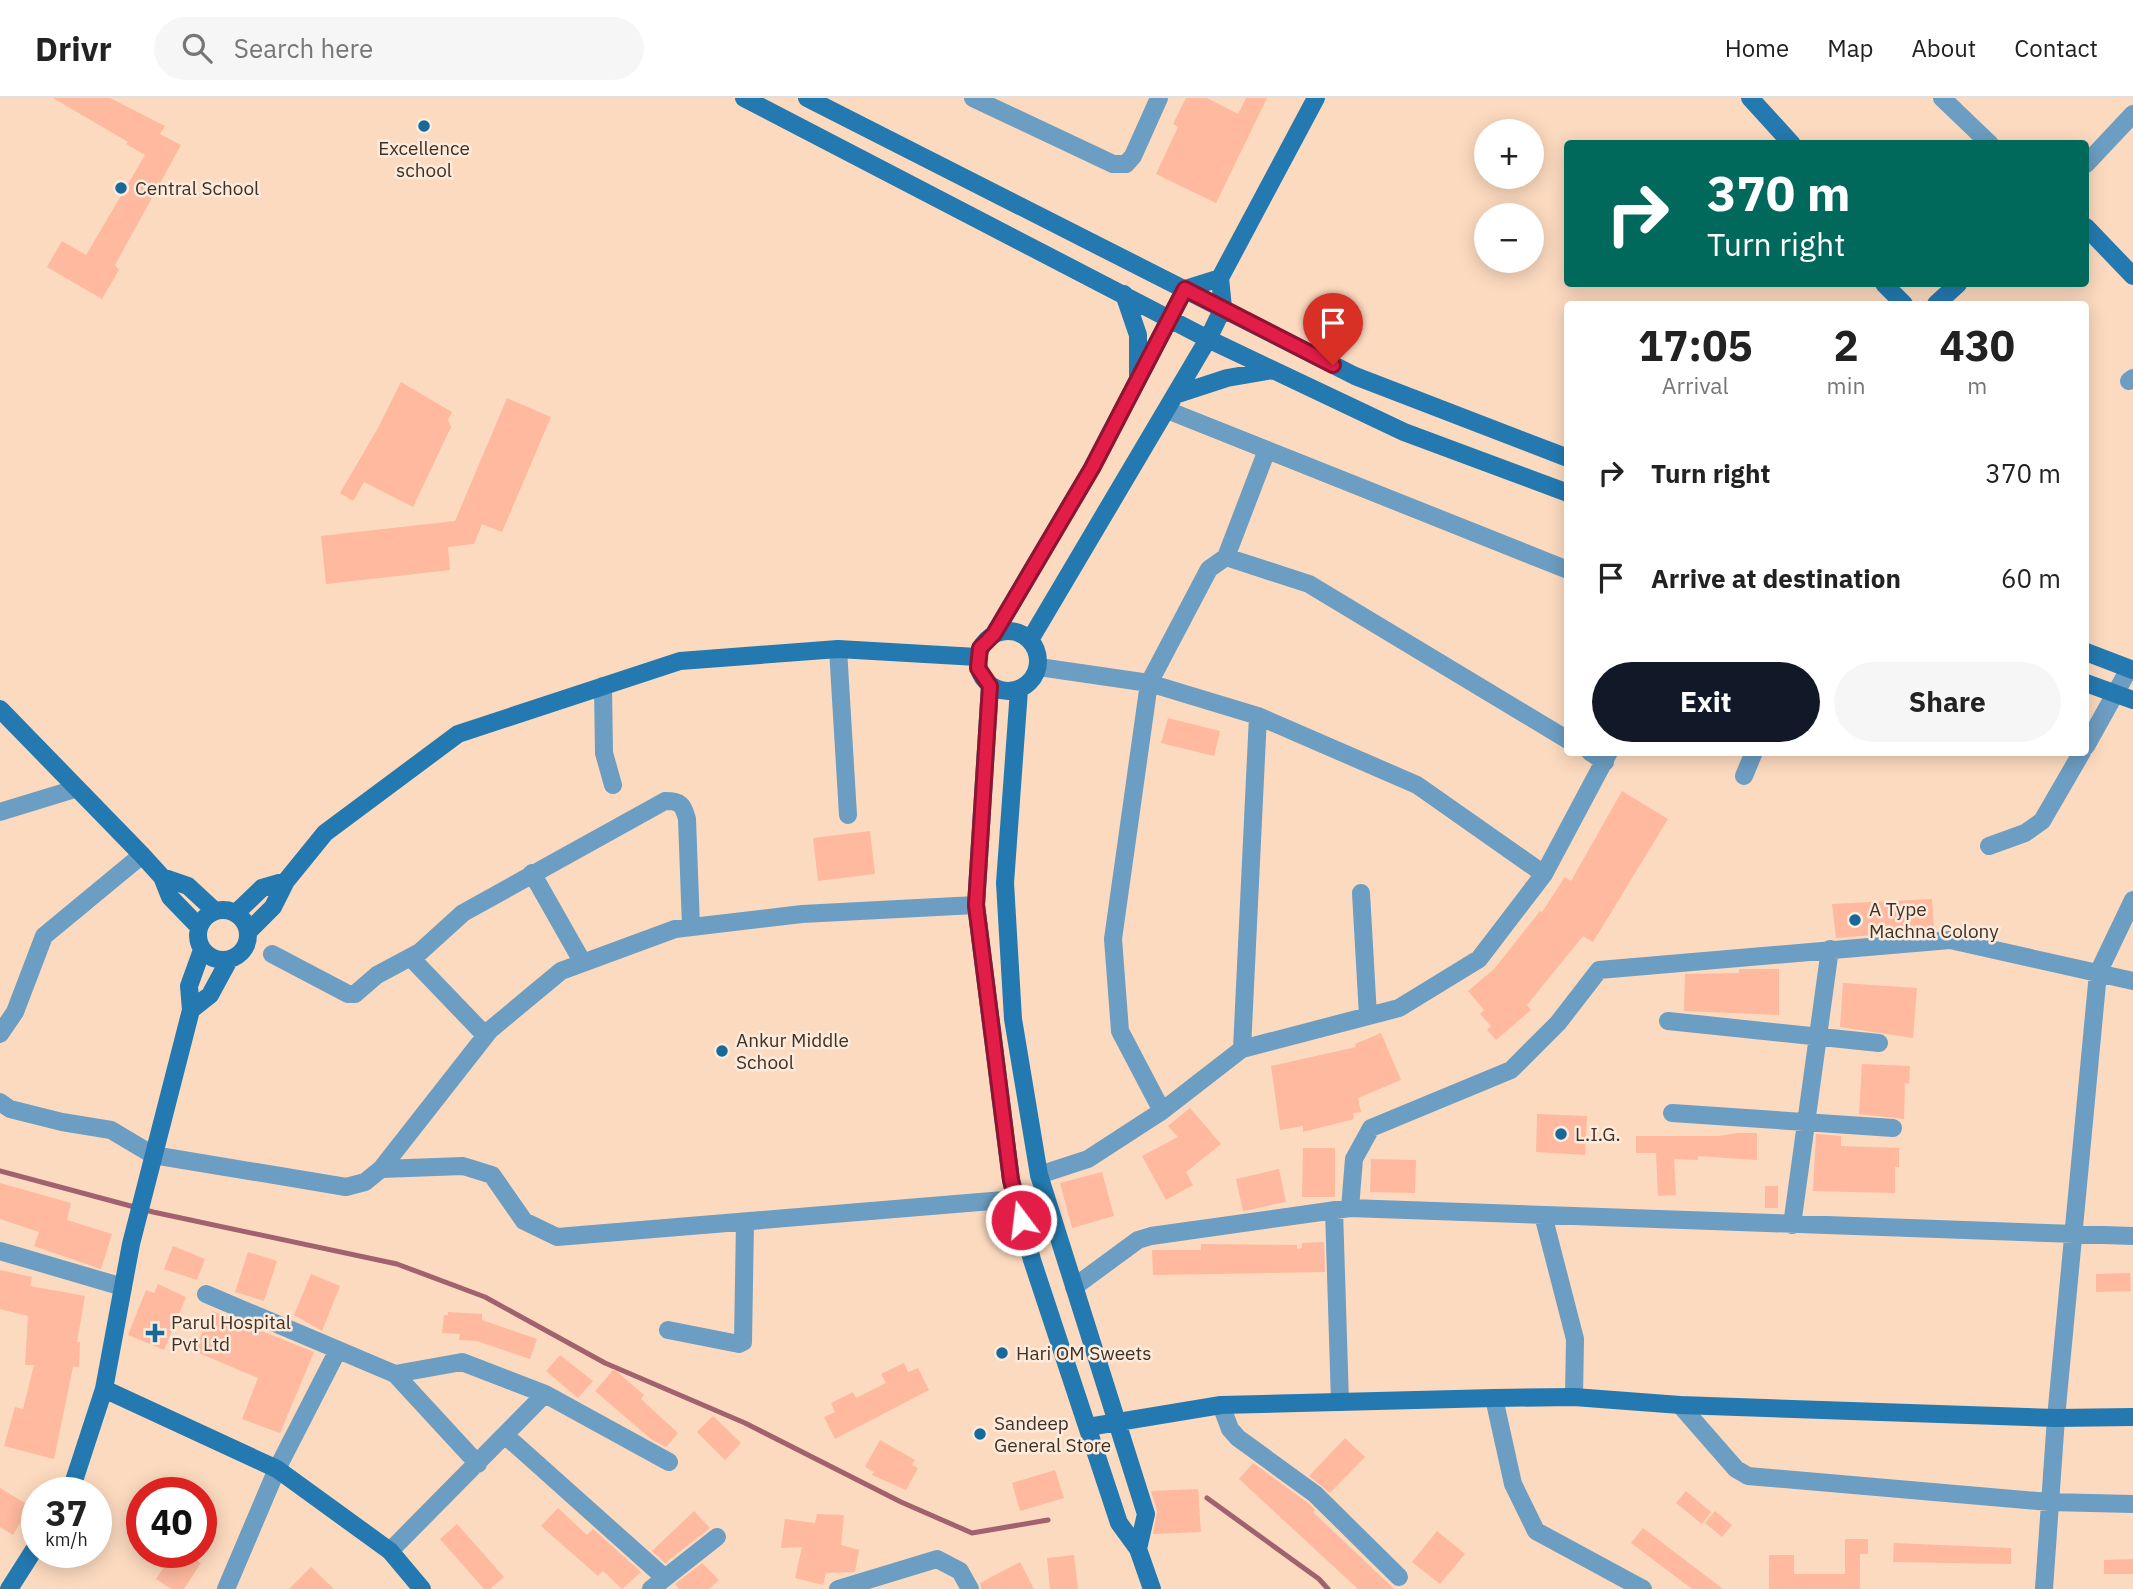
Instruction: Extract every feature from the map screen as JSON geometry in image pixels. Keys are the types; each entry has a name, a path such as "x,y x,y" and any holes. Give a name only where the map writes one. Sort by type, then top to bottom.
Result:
{"street":[{"path":"744,98 1208,339 1404,432 1564,492"},
{"path":"807,98 1355,376 1564,456"},
{"path":"973,98 1113,164 1126,164 1133,156 1159,98"},
{"path":"1030,640 1208,339 1223,308 1220,278 1316,98"},
{"path":"1750,98 1788,140"},
{"path":"1942,98 1986,140"},
{"path":"2089,161 2133,114"},
{"path":"2089,230 2133,276"},
{"path":"994,634 1013,631 1030,640 1035,648 1039,667 1027,684 1018,690 990,686 982,677 977,657 980,648 994,634 1092,468 1185,289 1220,278"},
{"path":"1887,287 1901,301"},
{"path":"1939,301 1955,287"},
{"path":"1124,294 1138,335 1138,382"},
{"path":"1171,402 1227,378 1273,370"},
{"path":"1340,402 1355,376"},
{"path":"1171,402 1267,450 1564,568"},
{"path":"1533,480 1545,449"},
{"path":"1162,1111 1120,1031 1113,939 1149,683 1209,569 1226,557 1267,450"},
{"path":"1226,557 1309,584 1564,738"},
{"path":"248,932 273,907 286,881 325,833 458,734 680,661 838,649 977,657"},
{"path":"838,649 848,815"},
{"path":"2089,653 2131,669 2125,697 2089,742"},
{"path":"1039,667 1149,683 1258,716 1417,785 1544,874"},
{"path":"2089,684 2125,697"},
{"path":"603,686 604,753 613,785"},
{"path":"990,686 976,905 990,1032 1011,1180 1032,1260 1119,1523 1138,1549 1148,1588"},
{"path":"1018,690 1005,883 1013,1019 1039,1175 1146,1514 1138,1549"},
{"path":"0,709 142,855 162,877 170,897 199,927"},
{"path":"1242,1049 1258,716"},
{"path":"1039,1175 1088,1159 1162,1111 1242,1049 1399,1008 1479,959 1544,874 1601,756"},
{"path":"1744,776 1752,756"},
{"path":"1989,846 2025,833 2042,821 2080,756"},
{"path":"0,812 75,789"},
{"path":"272,954 348,994 362,991 377,975 412,958 452,921 532,873 666,801 678,801 684,806 687,819 691,927"},
{"path":"0,1034 15,1012 44,936 142,855"},
{"path":"532,873 583,963"},
{"path":"162,877 188,886 215,911"},
{"path":"236,913 262,888 286,881"},
{"path":"1361,893 1368,1016"},
{"path":"2044,1589 2056,1418 2098,973 2133,900"},
{"path":"0,1102 10,1109 62,1122 111,1130 153,1155 346,1188 365,1182 381,1170 485,1035 561,971 675,929 802,914 976,905"},
{"path":"191,1010 210,995 229,960 243,951 248,932 245,921 236,913 215,911 206,916 199,927 198,937 202,950 213,958 229,960"},
{"path":"1340,1402 1342,1209 1354,1159 1371,1128 1511,1070 1558,1023 1595,972 1603,969 1950,940 2133,981"},
{"path":"1792,1226 1830,949"},
{"path":"75,1477 104,1388 131,1244 191,1010 189,986 202,950"},
{"path":"412,958 485,1035"},
{"path":"1668,1021 1879,1043"},
{"path":"1672,1113 1893,1128"},
{"path":"381,1170 463,1166 492,1175 524,1221 557,1237 1016,1199"},
{"path":"1074,1287 1138,1240 1151,1236 1342,1209 2133,1236"},
{"path":"1543,1215 1575,1339 1574,1397"},
{"path":"668,1330 739,1344 743,1342 746,1222"},
{"path":"0,1251 123,1287"},
{"path":"206,1294 395,1374 478,1464"},
{"path":"231,1586 277,1469 338,1350"},
{"path":"395,1374 462,1362 545,1394 669,1462"},
{"path":"104,1388 277,1469 390,1551 422,1589"},
{"path":"390,1551 545,1394"},
{"path":"1088,1427 1221,1405 1574,1397 1680,1405 2056,1418 2133,1417"},
{"path":"1494,1398 1513,1484 1536,1531 1643,1589"},
{"path":"1221,1405 1230,1429 1238,1438 1315,1494 1399,1577"},
{"path":"1680,1405 1736,1469 1748,1476 2049,1502 2133,1504"},
{"path":"506,1436 658,1584 717,1537"},
{"path":"838,1589 937,1559 960,1571 970,1589"},
{"path":"9,1589 22,1568"}],"building":[{"path":"53,98 110,98 165,126 160,134 181,145 115,265 119,270 102,299 47,267 62,241 86,255 145,155"},
{"path":"1186,98 1207,98 1238,114 1246,98 1267,98 1216,203 1156,174 1178,127 1173,124"},
{"path":"401,382 452,412 448,420 451,427 413,507 364,482 353,501 340,493"},
{"path":"507,398 551,417 502,532 482,524 474,544 448,547 450,570 326,584 321,536 455,521"},
{"path":"1168,718 1220,731 1214,756 1161,743"},
{"path":"1622,791 1668,819 1593,942 1583,936 1527,1005 1531,1010 1496,1040 1487,1030 1491,1026 1480,1014 1484,1010 1468,991 1495,968 1540,911 1542,912 1565,877 1571,881"},
{"path":"870,831 875,874 818,881 813,838"},
{"path":"1932,899 1934,930 1836,938 1832,904"},
{"path":"1739,969 1779,969 1779,1015 1684,1011 1685,974 1739,973"},
{"path":"1843,983 1917,988 1913,1038 1840,1027"},
{"path":"1381,1033 1401,1080 1358,1098 1361,1112 1353,1113 1354,1119 1303,1132 1303,1126 1280,1130 1271,1066 1356,1047 1355,1044"},
{"path":"1862,1064 1910,1066 1909,1084 1905,1083 1904,1119 1859,1114"},
{"path":"1190,1108 1221,1144 1186,1172 1193,1185 1166,1200 1142,1156 1178,1137 1168,1126"},
{"name":"L.I.G.","path":"1537,1114 1587,1116 1585,1155 1536,1152"},
{"path":"1757,1133 1757,1160 1698,1156 1698,1160 1674,1159 1676,1195 1658,1196 1656,1153 1636,1153 1636,1136 1718,1136"},
{"path":"1816,1134 1841,1136 1841,1146 1899,1148 1899,1167 1895,1167 1895,1193 1813,1191"},
{"path":"1303,1148 1335,1148 1335,1197 1302,1197"},
{"path":"1371,1159 1416,1160 1415,1193 1370,1192"},
{"path":"1279,1169 1286,1202 1243,1211 1236,1179"},
{"path":"1102,1172 1114,1216 1072,1228 1060,1183"},
{"path":"0,1183 71,1203 67,1220 112,1234 101,1269 34,1246 39,1232 0,1219"},
{"path":"1765,1186 1778,1186 1778,1208 1765,1208"},
{"path":"1324,1242 1325,1272 1153,1275 1152,1250 1201,1250 1201,1244 1297,1245 1297,1249 1302,1248 1302,1243"},
{"path":"173,1246 205,1259 197,1280 164,1269"},
{"path":"248,1252 277,1261 264,1301 235,1292"},
{"path":"0,1270 32,1277 30,1286 85,1296 77,1342 80,1342 79,1367 73,1367 54,1459 4,1446 15,1407 23,1409 34,1365 25,1365 28,1316 0,1309"},
{"path":"2130,1273 2131,1291 2096,1292 2096,1274"},
{"path":"311,1274 340,1286 322,1331 294,1315"},
{"path":"158,1284 186,1297 164,1350 128,1335 146,1290 154,1293"},
{"path":"212,1311 314,1352 280,1433 242,1419 258,1378 194,1351"},
{"path":"448,1312 482,1314 482,1320 537,1339 530,1359 477,1341 459,1340 460,1334 442,1333 444,1315 448,1315"},
{"path":"560,1355 593,1381 578,1398 546,1371"},
{"path":"904,1363 908,1372 918,1368 929,1390 835,1439 824,1417 835,1412 831,1403 853,1392 856,1398 886,1383 881,1374"},
{"path":"614,1369 644,1395 641,1399 678,1433 666,1447 651,1439 595,1391"},
{"path":"713,1416 741,1443 725,1460 697,1432"},
{"path":"1345,1438 1365,1457 1330,1493 1309,1476"},
{"path":"880,1440 915,1460 912,1465 918,1468 906,1490 872,1475 874,1472 865,1467"},
{"path":"1253,1463 1308,1503 1315,1510 1313,1512 1394,1589 1358,1589 1239,1479"},
{"path":"1055,1470 1064,1498 1020,1511 1012,1483"},
{"path":"0,1488 21,1501 21,1521 13,1535 0,1527"},
{"path":"1198,1489 1201,1532 1153,1534 1157,1511 1151,1491"},
{"path":"1686,1491 1711,1512 1702,1524 1676,1503"},
{"path":"558,1508 587,1535 593,1529 641,1572 622,1589 603,1571 598,1576 541,1526"},
{"path":"694,1511 710,1528 665,1563 652,1551"},
{"path":"1715,1511 1732,1525 1722,1537 1705,1523"},
{"path":"817,1514 844,1515 841,1545 859,1550 855,1572 826,1573 823,1585 795,1578 802,1547 781,1548 785,1519 815,1523"},
{"path":"457,1524 504,1577 490,1589 484,1589 440,1539"},
{"path":"1643,1528 1723,1589 1692,1589 1631,1543"},
{"path":"1437,1531 1465,1554 1440,1584 1412,1562"},
{"path":"1845,1539 1868,1539 1868,1554 1860,1554 1860,1589 1769,1589 1769,1555 1794,1555 1794,1574 1845,1574"},
{"path":"1894,1543 2011,1548 2011,1564 1893,1562"},
{"path":"1074,1555 1078,1589 1050,1589 1047,1558"},
{"path":"2133,1559 2133,1574 2104,1574 2104,1560"},
{"path":"1020,1562 1034,1589 981,1589 980,1583"},
{"path":"702,1563 719,1580 709,1589 679,1589 675,1584"},
{"path":"311,1567 334,1589 289,1589"},
{"path":"163,1568 198,1568 184,1589 171,1589 156,1579"}],"waterway":[{"path":"0,1171 153,1212 397,1264 485,1297 605,1363 745,1423 901,1502 972,1533 1048,1520"},
{"path":"1207,1498 1319,1579 1328,1589"}],"place":[{"name":"Excellence school","path":"424,126"},
{"name":"Central School","path":"121,188"},
{"name":"A Type Machna Colony","path":"1855,920"},
{"name":"Ankur Middle School","path":"722,1051"},
{"name":"L.I.G.","path":"1561,1134"},
{"name":"Parul Hospital Pvt Ltd","path":"155,1333"},
{"name":"Hari OM Sweets","path":"1002,1353"},
{"name":"Sandeep General Store","path":"980,1434"}],"route":[{"path":"1021,1220 1011,1180 990,1032 976,905 990,686 978,668 980,648 994,634 1012,606 1092,468 1185,289 1333,365"}]}
